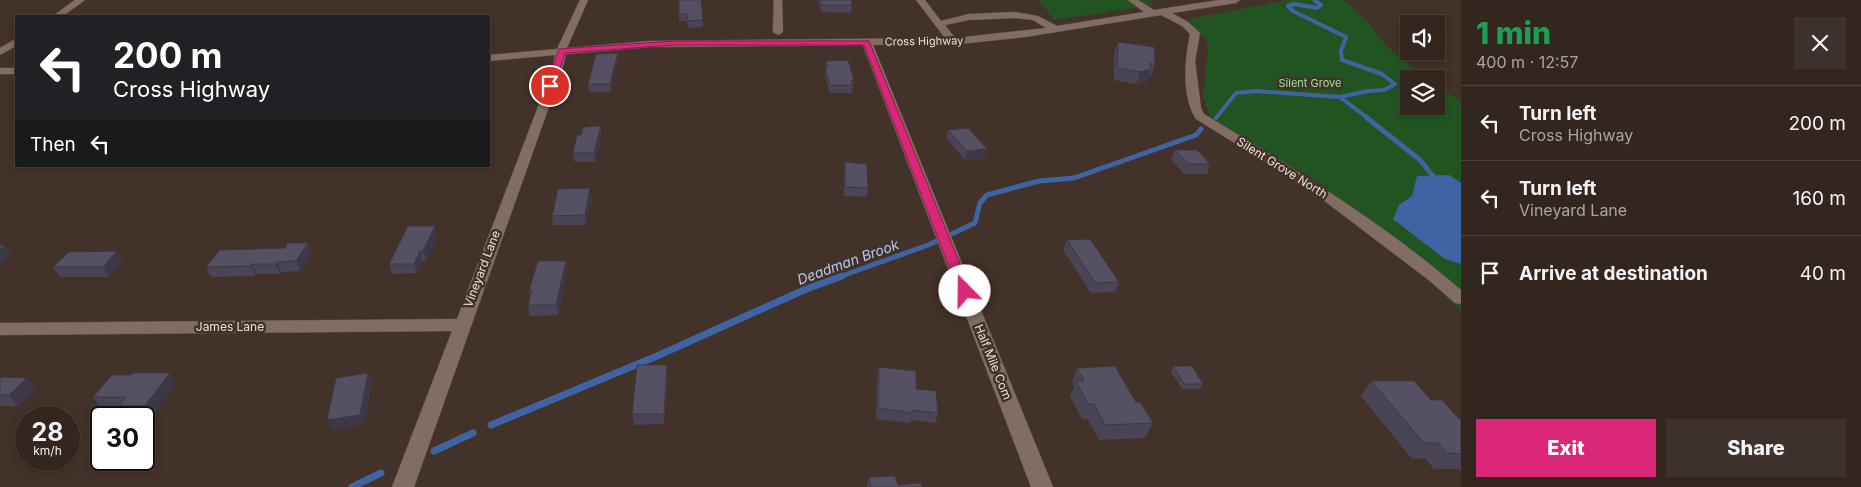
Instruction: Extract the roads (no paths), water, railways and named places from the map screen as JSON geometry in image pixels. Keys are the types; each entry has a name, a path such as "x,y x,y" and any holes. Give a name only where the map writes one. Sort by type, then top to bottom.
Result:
{"street":[{"path":"58,15 81,0"},
{"name":"Vineyard Lane","path":"402,487 557,70 563,43 584,0"},
{"path":"778,0 778,32"},
{"path":"920,0 952,41"},
{"path":"1132,0 1158,13"},
{"name":"Cross Highway","path":"491,60 562,50 645,44 952,41 1011,36 1236,0"},
{"name":"Silent Grove North","path":"1158,13 1185,24 1195,33 1190,61 1195,108 1200,116 1315,187 1436,276 1461,299"},
{"path":"940,24 969,17 1015,15 1035,18 1056,29"},
{"path":"778,32 791,42"},
{"path":"762,42 778,32"},
{"name":"Half Mile Com","path":"867,42 1042,487"},
{"path":"0,52 15,43"},
{"path":"0,72 15,71"},
{"name":"James Lane","path":"0,329 461,325"}],"water":[{"path":"1449,175 1461,183 1461,264 1445,259 1393,219 1399,205 1412,196 1417,176"}],"waterway":[{"name":"Deadman Brook","path":"1314,0 1321,5 1317,8 1294,4 1288,6 1293,11 1346,37 1341,51 1342,60 1382,74 1395,84 1384,90 1368,91 1340,97"},
{"name":"Deadman Brook","path":"1216,118 1236,93 1256,91 1340,97"},
{"path":"1340,97 1369,119"},
{"path":"1367,118 1420,160 1437,181"},
{"name":"Deadman Brook","path":"839,277 928,245 975,223 980,203 987,195 1039,181 1074,178 1196,135 1201,129"},
{"name":"Deadman Brook","path":"491,425 657,356 804,290 842,276"},
{"name":"Deadman Brook","path":"434,451 473,433"},
{"name":"Deadman Brook","path":"352,487 381,473"}],"park label":[{"name":"Silent Grove","path":"1310,83"}]}
